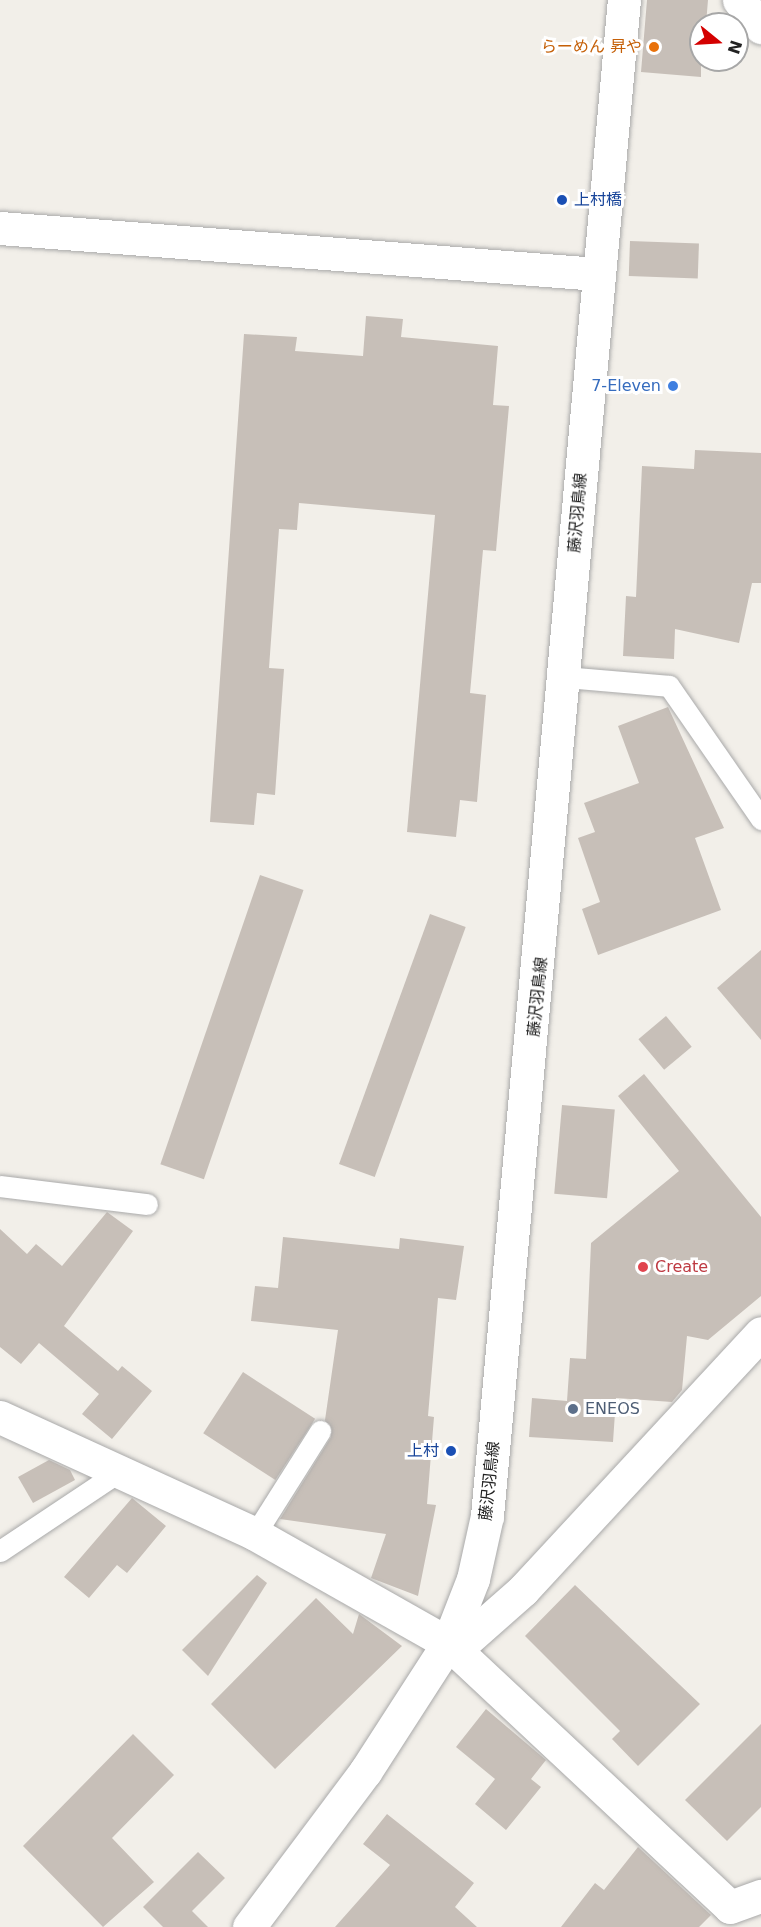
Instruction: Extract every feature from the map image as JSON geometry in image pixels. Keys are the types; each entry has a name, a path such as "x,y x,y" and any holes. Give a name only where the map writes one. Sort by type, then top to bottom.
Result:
{"street":[{"name":"藤沢羽鳥線","path":"249,1927 365,1772 451,1646 473,1579 487,1516 565,676 598,274 624,0"},
{"path":"739,0 761,27"},
{"path":"0,228 598,274"},
{"path":"451,1646 523,1590 761,1333"},
{"path":"0,1417 123,1469 255,1534 451,1646 733,1917 761,1896"}],"lane":[{"path":"565,676 669,686 761,819"},
{"path":"0,1186 147,1204"},
{"path":"255,1534 320,1431"},
{"path":"0,1551 123,1469"}],"building":[{"path":"647,0 708,0 707,12 689,12 689,72 701,72 701,77 641,72"},
{"path":"630,241 699,243 698,278 629,276"},
{"path":"366,316 403,319 401,337 498,346 493,405 509,406 496,551 483,550 470,693 486,695 477,802 460,800 456,837 407,832 435,515 299,503 297,530 279,529 269,668 284,669 275,795 257,793 254,825 210,822 244,334 297,337 295,351 363,356"},
{"path":"695,450 761,453 761,583 752,583 739,643 675,629 674,659 623,656 626,596 636,597 642,466 694,469"},
{"path":"668,707 724,828 695,838 721,910 598,955 582,909 600,902 578,838 595,832 584,803 639,783 618,726"},
{"path":"260,875 303,890 204,1179 160,1164"},
{"path":"430,914 466,927 375,1177 339,1164"},
{"path":"761,950 761,1040 717,988"},
{"path":"666,1016 692,1047 664,1070 638,1039"},
{"path":"644,1074 761,1217 761,1296 708,1340 687,1336 682,1390 672,1402 616,1398 613,1442 529,1437 532,1398 567,1401 570,1358 586,1359 591,1243 679,1171 618,1096"},
{"path":"562,1105 615,1110 607,1198 554,1194"},
{"path":"107,1212 133,1231 64,1326 118,1371 122,1366 152,1391 112,1439 82,1414 99,1394 39,1343 21,1364 0,1347 0,1229 27,1254 36,1244 62,1266"},
{"path":"283,1237 399,1249 400,1238 464,1246 456,1300 438,1298 428,1416 434,1417 427,1504 436,1505 418,1596 371,1578 386,1534 280,1519 331,1437 325,1420 338,1330 251,1321 255,1286 278,1288"},
{"path":"243,1372 315,1419 275,1480 203,1433"},
{"path":"49,1460 70,1470 75,1480 33,1503 18,1477"},
{"path":"132,1498 166,1526 127,1573 117,1565 89,1598 64,1577"},
{"path":"257,1575 267,1583 208,1676 182,1650"},
{"path":"575,1585 700,1704 638,1766 612,1739 620,1731 525,1636"},
{"path":"316,1598 353,1634 359,1614 402,1646 275,1769 211,1704"},
{"path":"486,1709 546,1760 531,1779 541,1787 506,1830 475,1804 495,1779 456,1747"},
{"path":"761,1724 761,1807 727,1841 685,1800"},
{"path":"133,1734 174,1775 112,1838 154,1882 103,1927 23,1846"},
{"path":"387,1814 474,1883 455,1907 477,1927 335,1927 390,1865 363,1844"},
{"path":"638,1847 711,1915 699,1927 561,1927 595,1883 604,1890"},
{"path":"198,1852 225,1878 192,1911 208,1927 163,1927 143,1907"}],"place":[{"name":"らーめん 昇や","path":"654,47"},
{"name":"上村橋","path":"562,200"},
{"name":"7-Eleven","path":"673,386"},
{"name":"Create","path":"643,1267"},
{"name":"ENEOS","path":"573,1409"},
{"name":"上村","path":"451,1451"}]}
